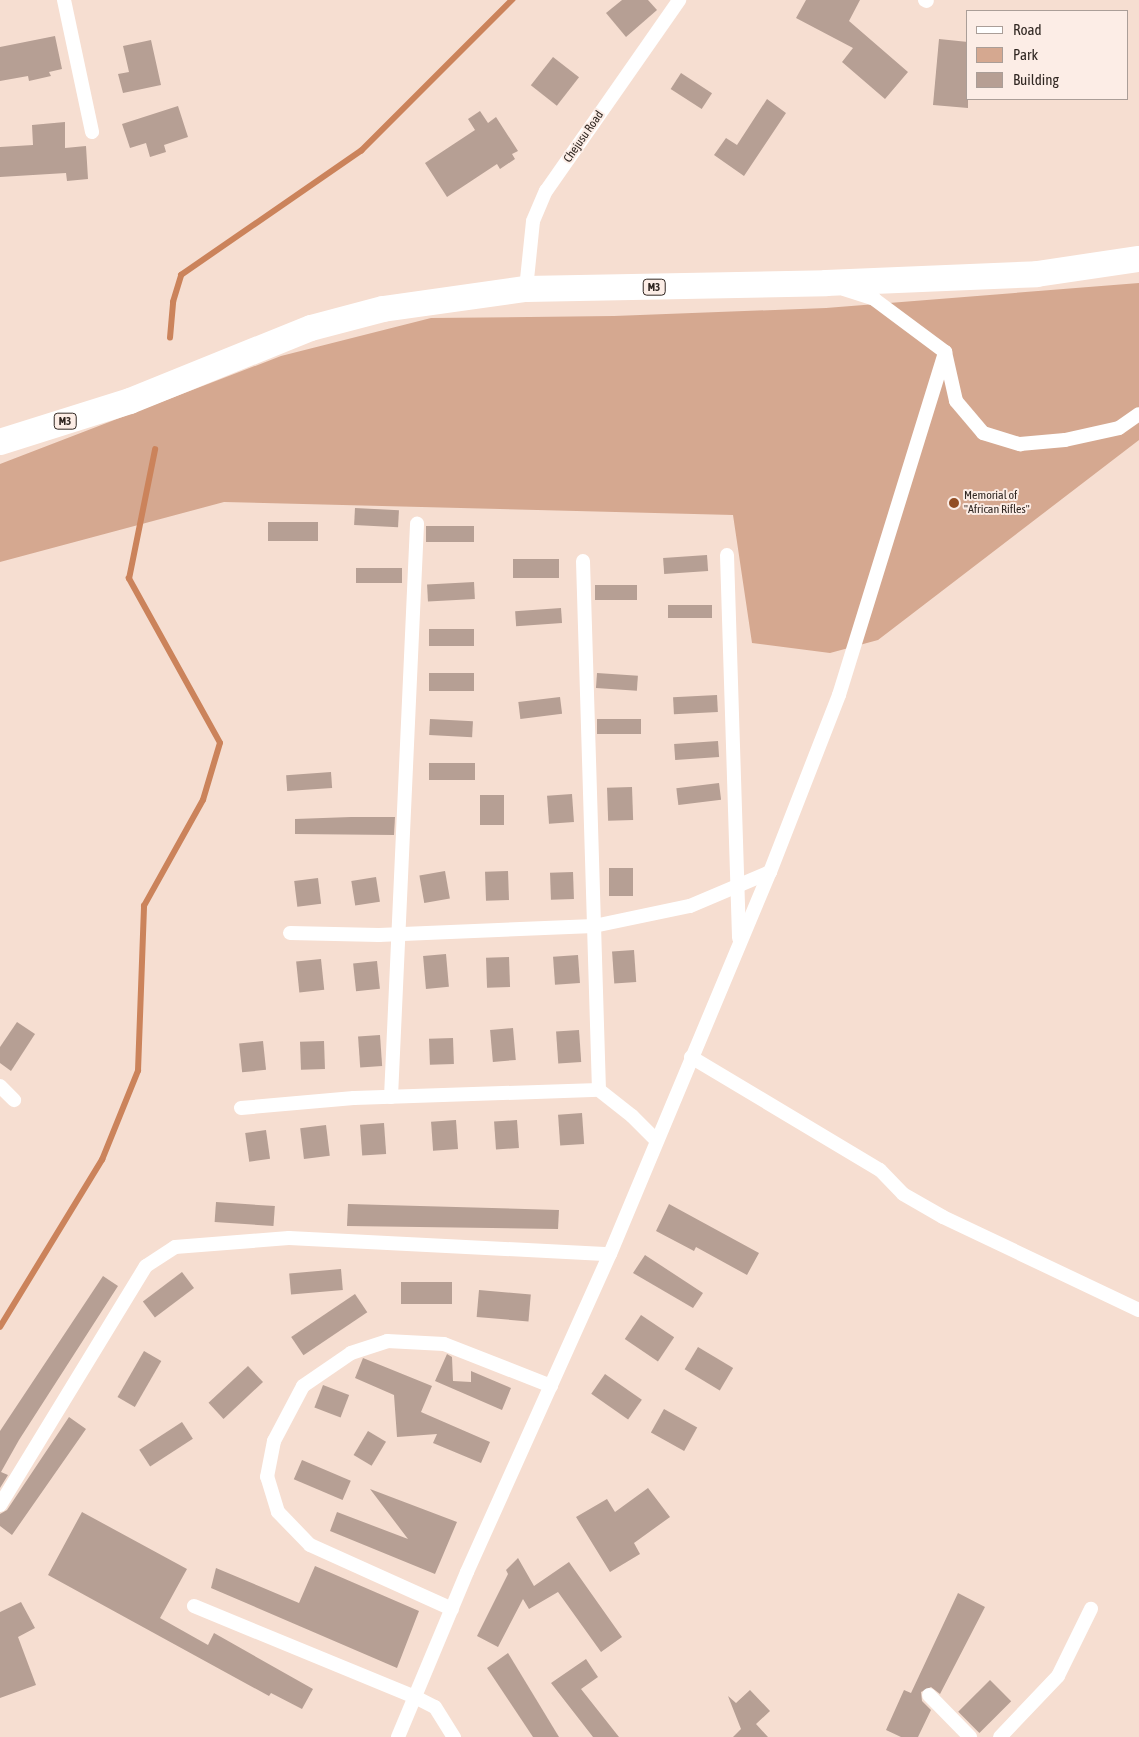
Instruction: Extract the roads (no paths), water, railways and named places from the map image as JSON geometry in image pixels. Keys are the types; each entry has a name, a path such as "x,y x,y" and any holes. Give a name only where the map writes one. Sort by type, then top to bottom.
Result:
{"highway":[{"name":"M3","path":"0,442 130,402 311,328 383,309 526,289 826,284 1037,274 1139,259"}],"street":[{"path":"64,0 92,132"},
{"name":"Chejusu Road","path":"526,289 533,221 546,191 680,0"},
{"path":"826,284 874,299 945,352 956,401 983,433 1020,444 1065,440 1119,428 1139,414"},
{"path":"398,1737 452,1609 610,1254 739,941 770,872 839,694 945,352"},
{"path":"391,1097 396,934 407,777 417,524"},
{"path":"728,556 739,941"},
{"path":"583,561 586,754 599,1090"},
{"path":"290,933 396,934 594,926 690,906 737,888 770,872"},
{"path":"691,1057 880,1170 911,1199 1139,1310"},
{"path":"0,1086 14,1100"},
{"path":"241,1108 391,1097 599,1090 632,1116 656,1141"},
{"path":"0,1505 146,1266 175,1247 289,1238 610,1254"},
{"path":"452,1609 310,1545 278,1512 267,1477 274,1441 303,1386 351,1352 387,1340 444,1344 551,1386"},
{"path":"194,1606 435,1707 454,1737"},
{"path":"1000,1737 1058,1676 1091,1609"},
{"path":"929,1695 970,1737"}],"waterway":[{"path":"170,338 173,302 181,275 361,151 512,0"},
{"path":"0,1327 102,1160 138,1071 144,906 203,800 220,743 129,579 155,450"}],"place":[{"name":"Memorial of \"African Rifles\"","path":"954,503"}]}
